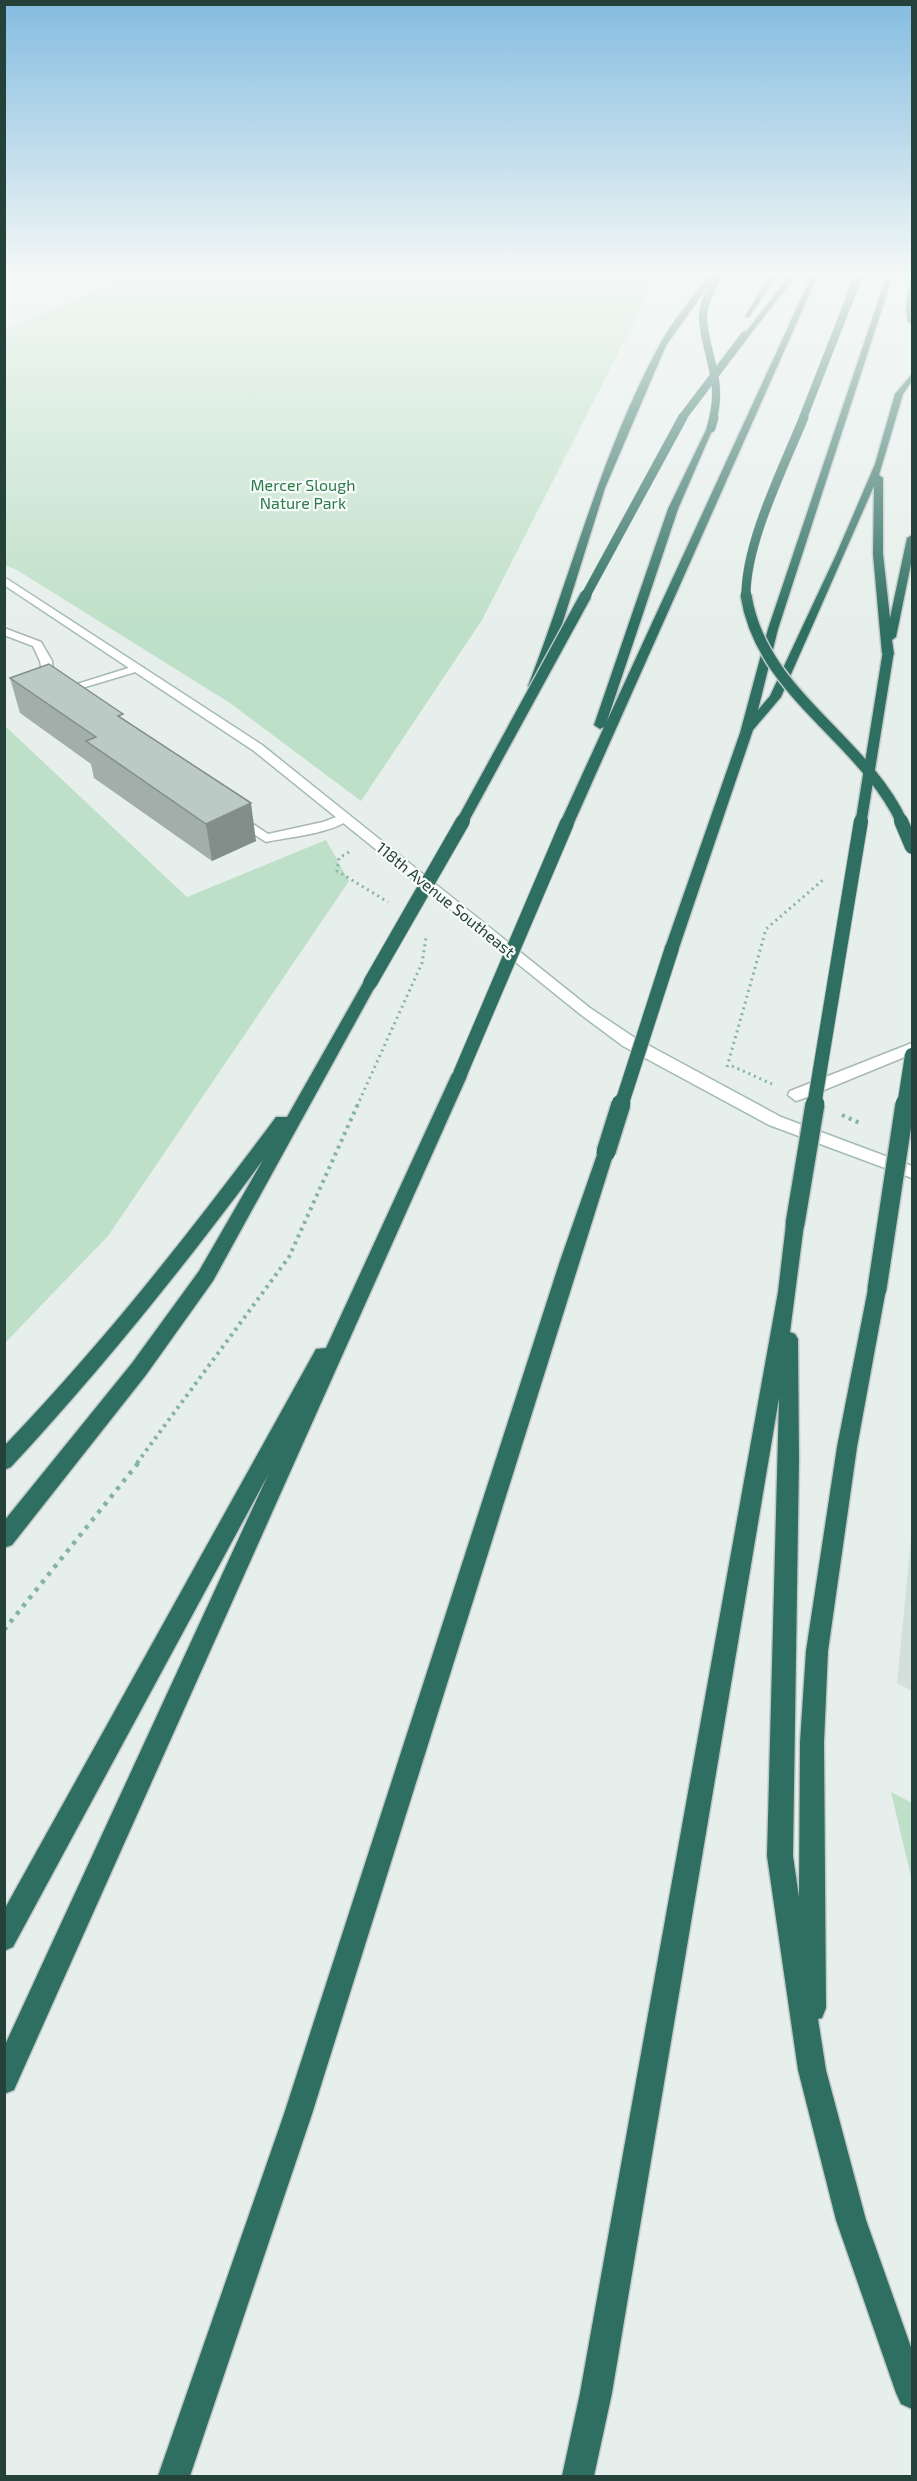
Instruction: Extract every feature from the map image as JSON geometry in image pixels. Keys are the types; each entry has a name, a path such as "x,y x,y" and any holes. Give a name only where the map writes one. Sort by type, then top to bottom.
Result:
{"highway":[{"path":"526,706 555,631 600,488 642,391"},
{"path":"4,1538 139,1369 206,1276 526,706 688,407 701,391"},
{"path":"567,823 673,509 711,428 716,407 717,391"},
{"path":"4,2080 390,1233 567,823 763,391"},
{"path":"814,391 767,512 752,559 746,595 750,618 759,645 776,669 874,775 894,805 912,847"},
{"path":"174,2476 298,2114 569,1261 746,733 773,629 852,391"},
{"path":"746,733 775,697 829,576 845,547 879,464 901,391"},
{"path":"879,464 878,554 888,654"},
{"path":"578,2476 598,2382 787,1292 795,1224 888,654 912,538"},
{"path":"812,2070 812,1742 817,1651 847,1447 878,1289 912,1055"},
{"path":"4,1461 104,1350 186,1251 328,1060"},
{"path":"4,1938 50,1849 390,1233"},
{"path":"787,1292 789,1470 780,1856 812,2070 851,2220 912,2393"}],"street":[{"name":"118th Avenue Southeast","path":"4,580 258,748 585,1011 628,1042 775,1121 912,1172"},
{"path":"4,631 37,644 46,661 48,680 82,704"},
{"path":"64,690 138,668"},
{"path":"229,815 266,838 327,825 344,818"},
{"path":"796,1095 912,1048"}],"path":[{"path":"728,1064 751,974"}],"shaded area":[{"path":"912,1529 912,1691 897,1683"}],"green space":[{"name":"Mercer Slough Nature Park","path":"5,391 599,391 482,620 361,801 230,703 17,570 5,565"},
{"path":"5,726 187,897 326,840 349,881 108,1236 5,1343"},
{"path":"891,1792 912,1803 912,1881"}],"building":[{"path":"49,664 123,714 118,716 251,803 206,824 86,741 96,737 10,678"}]}
